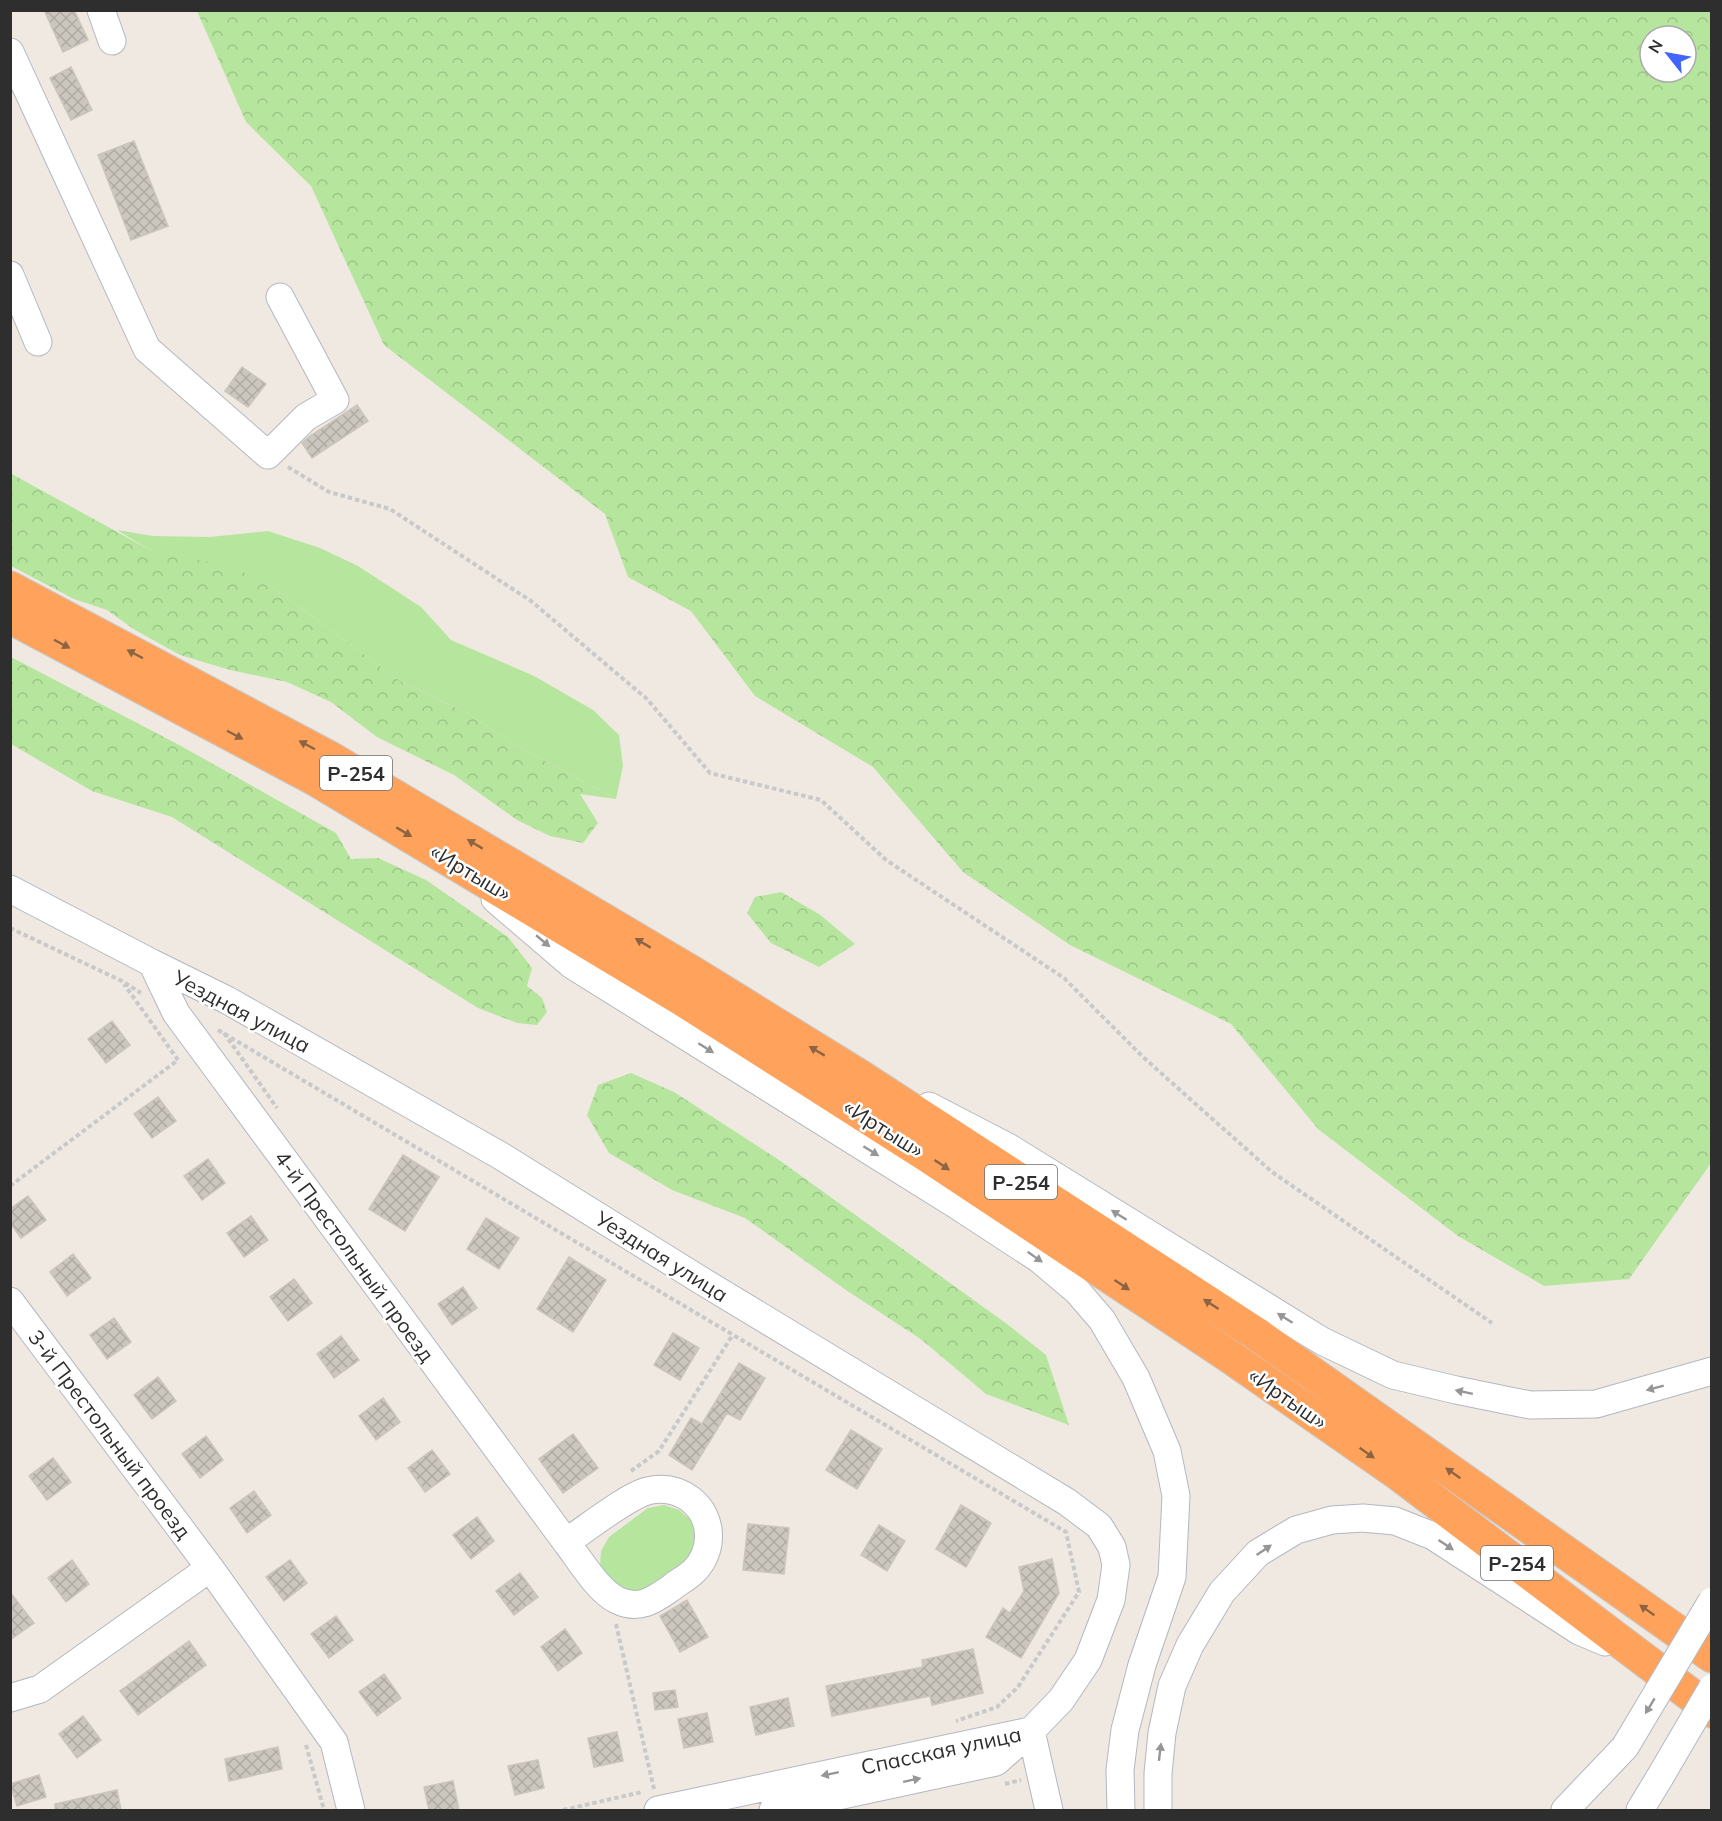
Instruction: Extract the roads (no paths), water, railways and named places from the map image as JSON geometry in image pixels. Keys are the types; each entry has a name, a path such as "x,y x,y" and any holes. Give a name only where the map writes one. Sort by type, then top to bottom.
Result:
{"highway":[{"name":"«Иртыш»","path":"10,588 330,758 693,973 861,1077 1264,1339 1706,1650"},
{"name":"«Иртыш»","path":"10,617 315,779 680,998 928,1156 1229,1356 1400,1475 1712,1711"}],"street":[{"path":"101,10 112,41"},
{"path":"10,52 147,349 268,455 306,417 335,400 280,297"},
{"path":"10,275 38,342"},
{"path":"452,861 572,965 911,1176 1039,1259 1077,1291 1102,1320 1136,1378 1167,1451 1176,1496 1173,1577 1142,1665 1125,1730 1120,1770 1121,1810"},
{"name":"Уездная улица","path":"10,889 227,1000 501,1156 702,1281 1067,1502 1099,1526 1113,1547 1116,1565 1111,1600 1088,1660 1061,1700 1031,1731"},
{"name":"4-й Престольный проезд","path":"152,963 176,1013 566,1542 603,1589 618,1601 636,1605 651,1602 693,1572 705,1557 709,1539 707,1521 697,1504 682,1493 664,1489 646,1491 566,1542"},
{"path":"861,1077 932,1107 1008,1147 1322,1341 1393,1375 1530,1405 1596,1404 1712,1371"},
{"name":"3-й Престольный проезд","path":"10,1301 210,1568 334,1742 351,1810"},
{"path":"1158,1810 1158,1773 1162,1733 1172,1686 1190,1645 1222,1592 1258,1552 1296,1530 1332,1520 1363,1518 1395,1521 1433,1536 1580,1630 1640,1657"},
{"path":"10,1698 40,1689 210,1568"},
{"path":"1588,1810 1712,1601"},
{"path":"1640,1810 1712,1688"},
{"path":"1031,1731 1049,1810"},
{"name":"Спасская улица","path":"655,1797 1031,1731"},
{"name":"Спасская улица","path":"773,1810 996,1761 1031,1731"},
{"path":"1565,1810 1625,1747"},
{"path":"1653,1810 1660,1777"}]}
